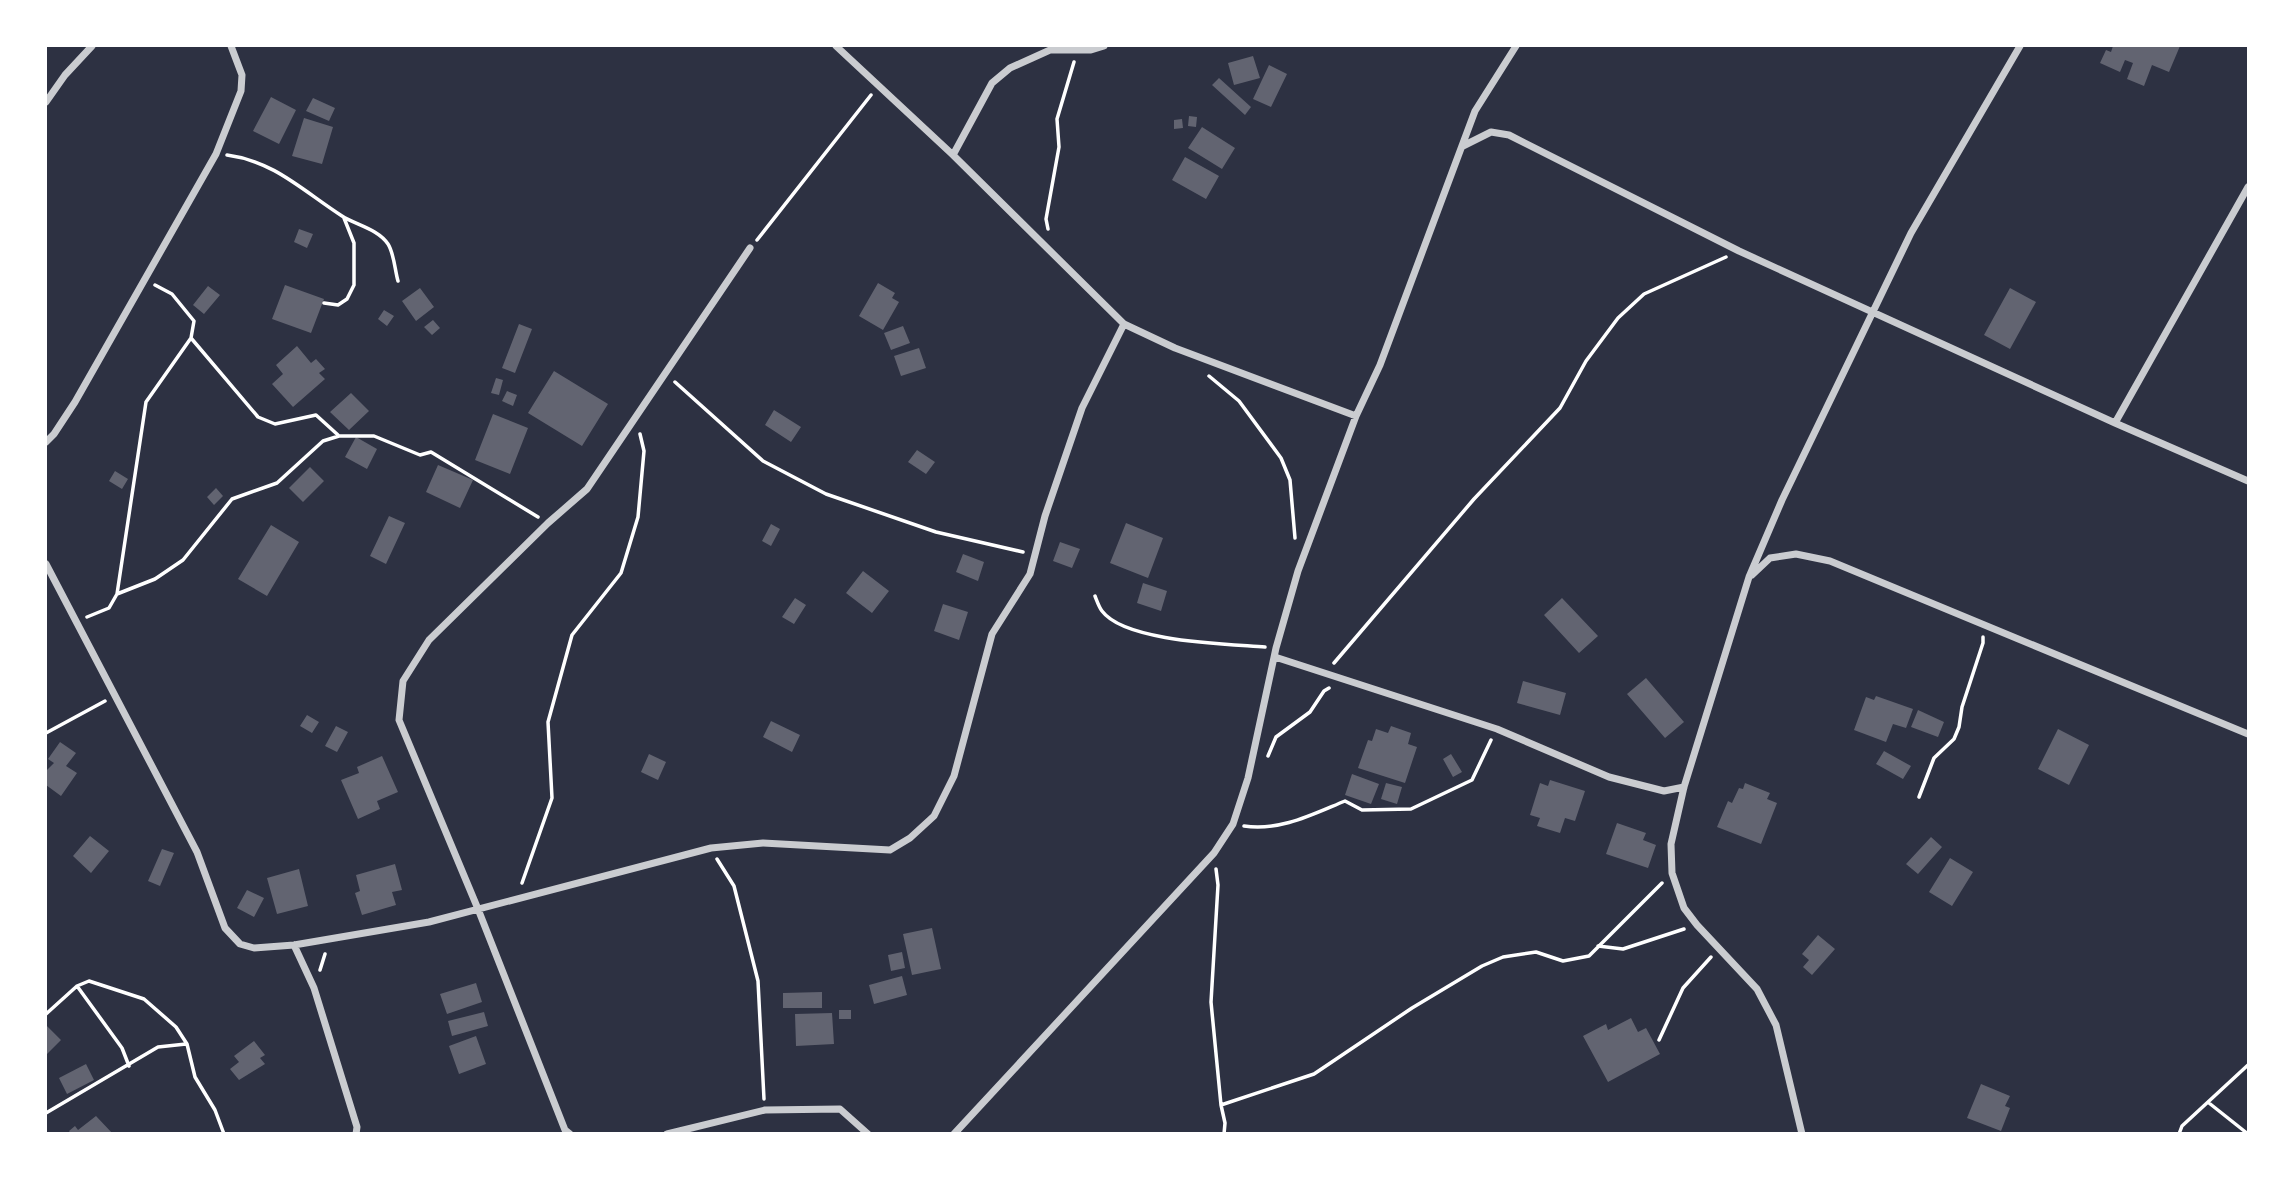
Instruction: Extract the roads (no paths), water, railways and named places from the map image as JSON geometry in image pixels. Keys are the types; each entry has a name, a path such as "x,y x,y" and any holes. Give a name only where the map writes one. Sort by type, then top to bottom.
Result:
{"street":[{"path":"46,102 65,75 92,46"},
{"path":"46,442 75,402 216,154 241,90 242,75 231,46"},
{"path":"836,46 953,155 1124,324 1175,348 1356,415"},
{"path":"953,155 992,83 1010,68 1050,50 1091,50 1104,46"},
{"path":"954,1133 1214,853 1233,824 1248,778 1276,652 1298,571 1356,415 1380,365 1475,111 1516,46"},
{"path":"1802,1133 1776,1025 1758,989 1684,908 1672,873 1671,844 1684,787 1749,577 1782,500 1911,233 2020,46"},
{"path":"1462,147 1491,132 1509,135 1739,251 2115,423 2249,481"},
{"path":"2115,423 2249,187"},
{"path":"570,1133 565,1130 478,909 399,720 403,681 429,640 548,523 587,489 750,248"},
{"path":"46,564 197,852 225,928 240,944 254,948 294,945 429,922 710,848 763,843 890,849 910,838 934,816 954,776 992,634 1030,574 1045,516 1082,408 1124,324"},
{"path":"1749,577 1770,558 1796,554 1830,561 2249,734"},
{"path":"1276,652 1325,672 1497,729 1609,777 1664,790 1684,787"},
{"path":"294,945 314,988 357,1127 356,1133"},
{"path":"667,1133 765,1110 840,1109 868,1133"}]}
